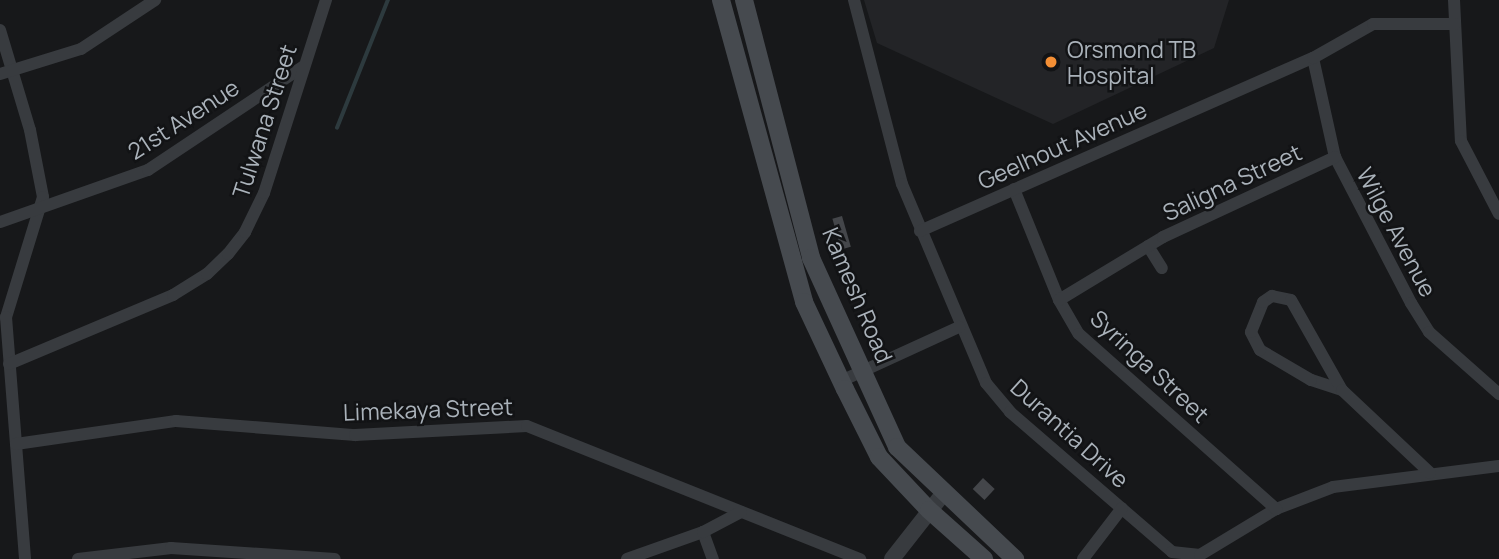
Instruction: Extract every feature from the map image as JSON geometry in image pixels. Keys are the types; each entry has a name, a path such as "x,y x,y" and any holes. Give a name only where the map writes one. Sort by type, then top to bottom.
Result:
{"main road":[{"name":"Kamesh Road","path":"722,0 804,302 841,381 879,457 929,510 984,559"},
{"name":"Kamesh Road","path":"744,0 811,258 897,447 943,494 1015,559"}],"street":[{"path":"0,74 81,49 155,0"},
{"name":"Tulwana Street","path":"9,364 173,295 219,264 245,232 264,194 326,0"},
{"name":"Durantia Drive","path":"853,0 902,184 959,327 996,398 1172,552 1190,556 1219,546 1276,509 1333,487 1499,466"},
{"path":"1454,0 1461,141 1499,214"},
{"name":"Geelhout Avenue","path":"920,231 1313,58 1373,24 1455,24"},
{"path":"0,30 13,69 38,167 41,209 7,308 25,559"},
{"name":"Wilge Avenue","path":"1313,58 1335,157 1420,320 1499,394"},
{"name":"21st Avenue","path":"0,222 148,170 304,66"},
{"name":"Saligna Street","path":"1059,300 1148,246 1335,157"},
{"name":"Syringa Street","path":"1014,190 1059,300 1079,334 1276,509"},
{"name":"Saligna Street","path":"1148,246 1162,268"},
{"path":"1342,390 1311,380 1259,350 1251,332 1263,302 1272,296 1291,300 1342,390 1430,473"},
{"path":"841,381 959,327"},
{"name":"Limekaya Street","path":"16,444 176,421 349,435 527,426 860,559"},
{"path":"892,559 943,494"},
{"path":"1083,559 1122,508"},
{"path":"627,559 702,532 741,512"},
{"path":"702,532 713,559"},
{"path":"78,559 196,554 335,559"}],"shaded area":[{"name":"Orsmond TB Hospital","path":"864,0 1229,0 1214,48 1053,124 877,43"}],"building":[{"path":"842,216 851,247 841,250 832,219"},
{"path":"983,478 995,489 984,500 973,489"}],"waterway":[{"path":"337,128 388,0"}],"place":[{"name":"Orsmond TB Hospital","path":"1051,62"}]}
